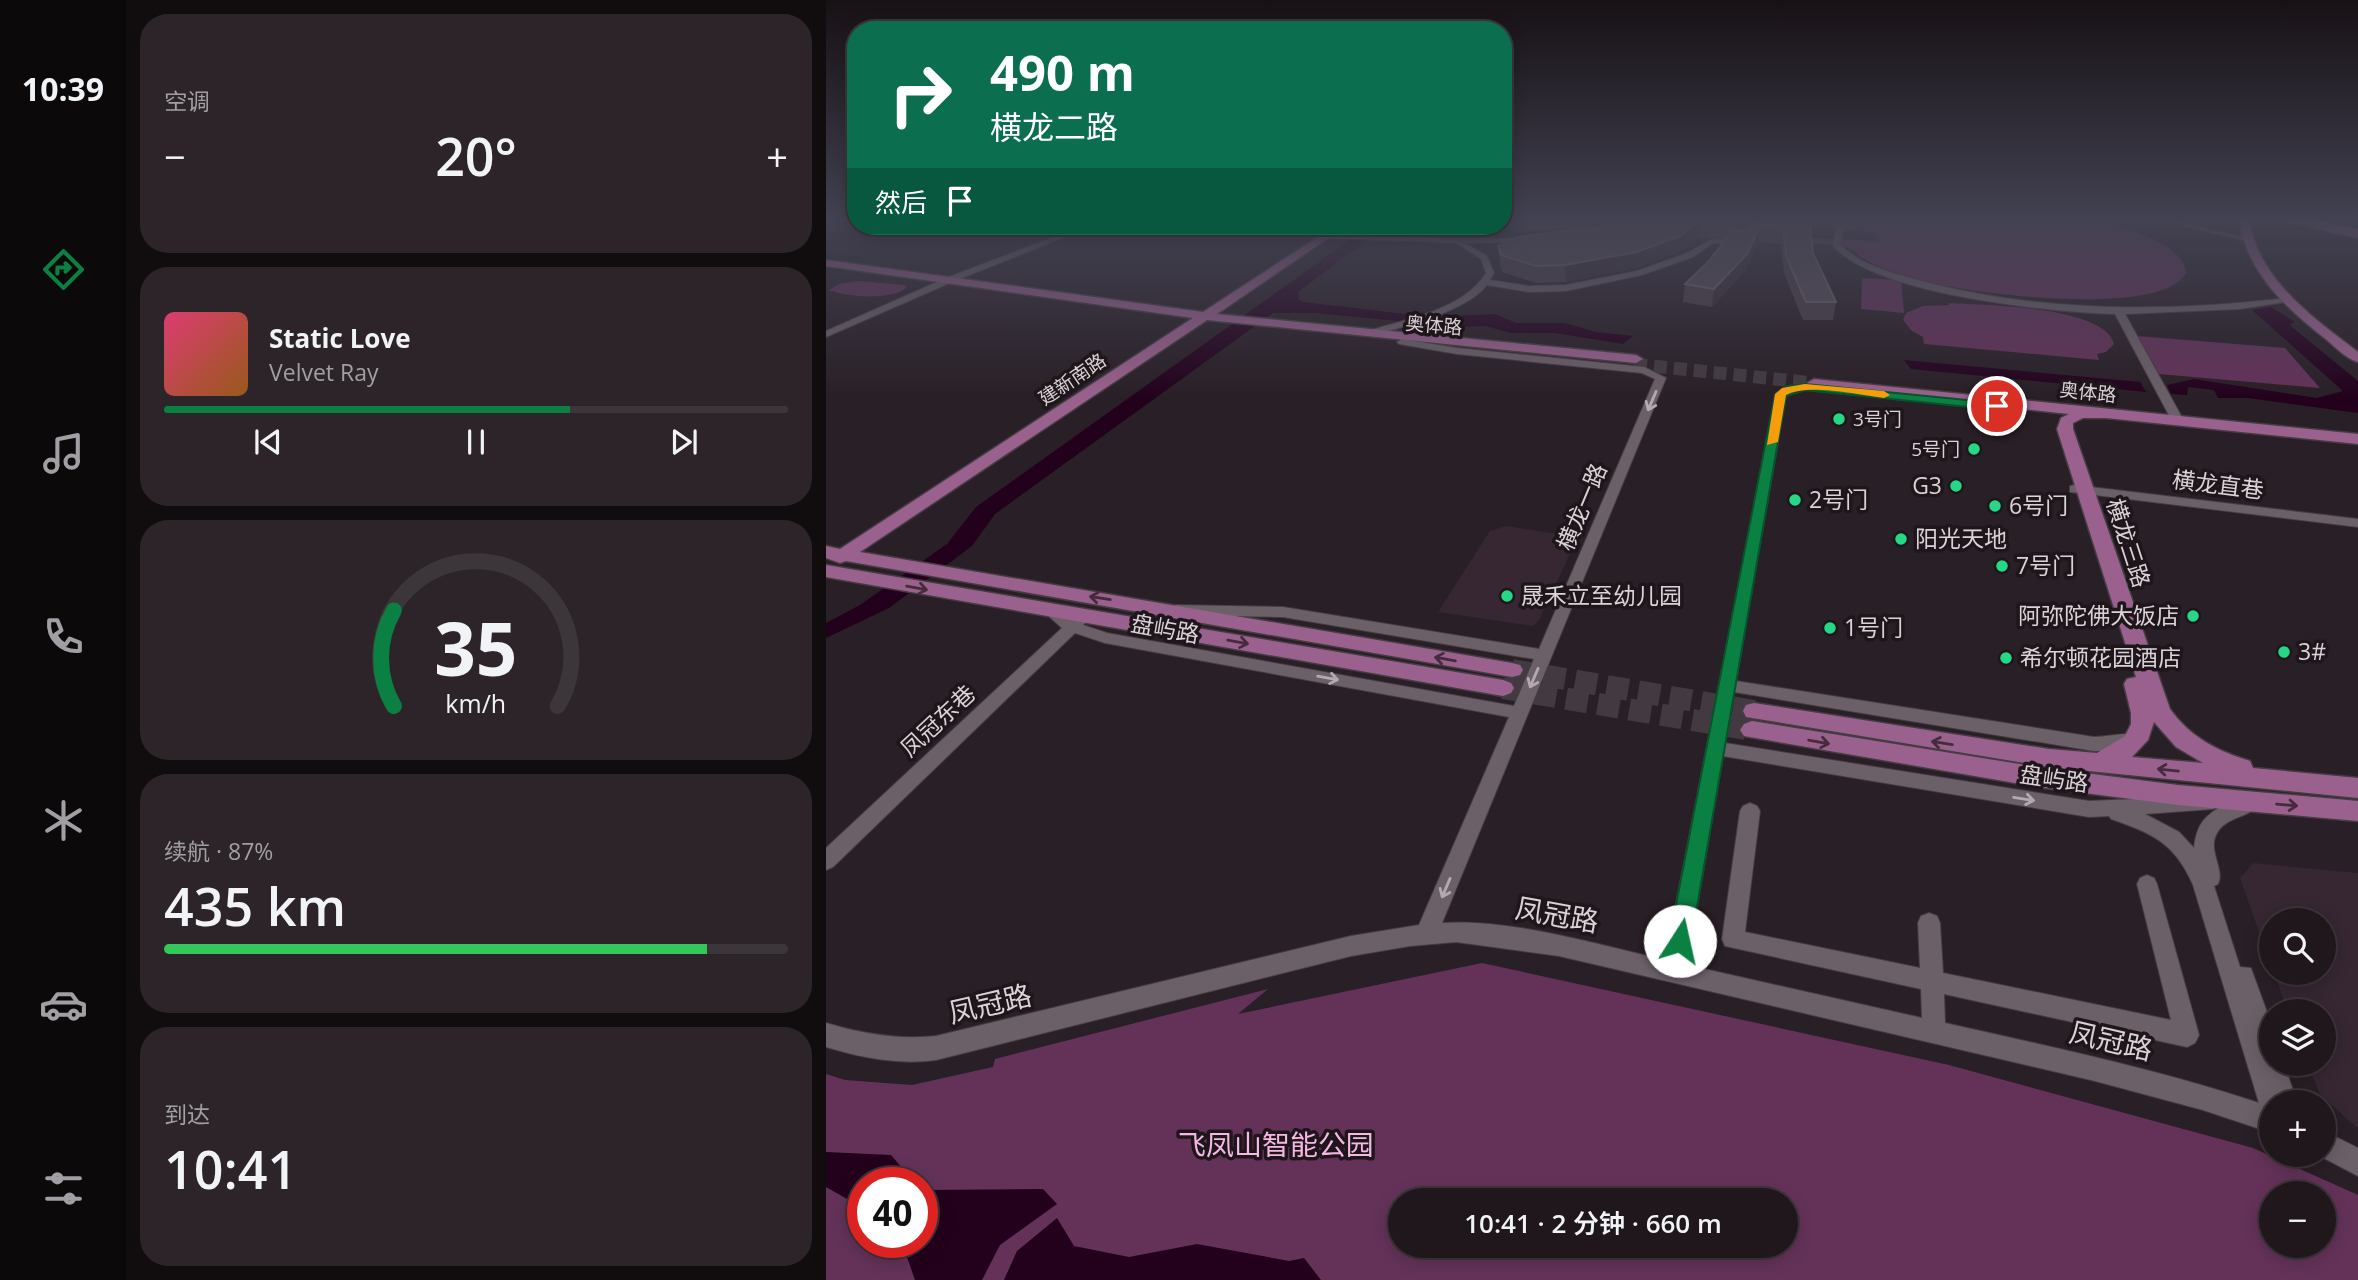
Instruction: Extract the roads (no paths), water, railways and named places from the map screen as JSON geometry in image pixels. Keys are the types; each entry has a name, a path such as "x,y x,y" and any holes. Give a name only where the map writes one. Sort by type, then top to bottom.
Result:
{"main road":[{"path":"930,280 1196,317"},
{"name":"建新南路","path":"835,553 928,499 1254,280"},
{"path":"2270,280 2288,301 2358,358"},
{"path":"2284,280 2312,310 2358,347"},
{"path":"946,282 1102,306 1196,317"},
{"path":"1146,308 1197,304 1234,293"},
{"path":"1234,293 1227,305 1233,314 1300,325"},
{"path":"1102,306 1159,317 1166,325 1157,338"},
{"name":"建新南路","path":"826,566 835,553 1157,338 1196,317"},
{"name":"奥体路","path":"1196,317 1374,332 1635,362 1402,342 1196,317"},
{"name":"奥体路","path":"2358,431 2176,417 2021,406 1814,380 2176,417 2358,439"},
{"name":"横龙三路","path":"2021,406 2042,415 2053,426 2080,490 2159,712 2172,731 2200,752 2230,765 2358,786"},
{"name":"横龙三路","path":"2109,413 2080,414 2066,421 2065,429 2141,703 2144,719 2141,732"},
{"path":"928,499 893,537 894,548 911,556 992,570 1014,584"},
{"name":"盘屿路","path":"826,571 1051,611 1079,622 1508,679 1174,610 835,553"},
{"path":"826,588 857,583 889,583"},
{"name":"盘屿路","path":"2358,786 2099,764 1753,721 2039,777 2251,802 2358,811"},
{"path":"2099,764 2126,750 2141,732"}],"street":[{"path":"826,334 952,280"},
{"path":"1374,332 1433,313 1469,297 1486,282 1529,289 1566,288 1610,280"},
{"path":"1911,280 1988,298 2119,312 2207,311 2288,301"},
{"path":"2119,312 2176,417"},
{"name":"横龙一路","path":"1402,342 1457,351 1639,369 1660,376 1426,935"},
{"path":"1674,972 1783,392 1812,387 2021,406"},
{"name":"横龙直巷","path":"2080,490 2358,523"},
{"path":"1174,610 1283,612 1544,655"},
{"path":"1079,622 1105,638 1520,713"},
{"name":"凤冠东巷","path":"826,861 1079,622"},
{"path":"1727,685 2094,744 2118,744 2141,732"},
{"path":"1715,748 2088,809 2132,818 2178,841"},
{"path":"2039,777 2112,795 2140,808 2187,850 2197,868 2268,1090"},
{"path":"2088,809 2251,802"},
{"path":"2251,802 2215,820 2205,833 2203,850 2259,1024"},
{"path":"1750,811 1733,939 2187,1035 2147,884"},
{"path":"1930,923 1934,1032"},
{"name":"凤冠路","path":"826,1035 871,1048 897,1051 936,1048 1351,946 1456,932 1491,935 1599,954 2150,1083 2259,1116"},
{"path":"2336,1151 2358,1164"}],"tunnel":[{"path":"1634,364 1814,383"},
{"path":"1512,670 1754,711"},
{"path":"1503,688 1752,730"}],"place":[{"name":"3号门","path":"1839,419"},
{"name":"5号门","path":"1974,449"},
{"name":"G3","path":"1956,486"},
{"name":"2号门","path":"1795,500"},
{"name":"6号门","path":"1995,506"},
{"name":"阳光天地","path":"1901,539"},
{"name":"7号门","path":"2002,566"},
{"name":"晟禾立至幼儿园","path":"1507,596"},
{"name":"阿弥陀佛大饭店","path":"2193,616"},
{"name":"1号门","path":"1830,628"},
{"name":"3#","path":"2284,652"},
{"name":"希尔顿花园酒店","path":"2006,658"}],"park label":[{"name":"飞凤山智能公园","path":"1276,1145"}]}
